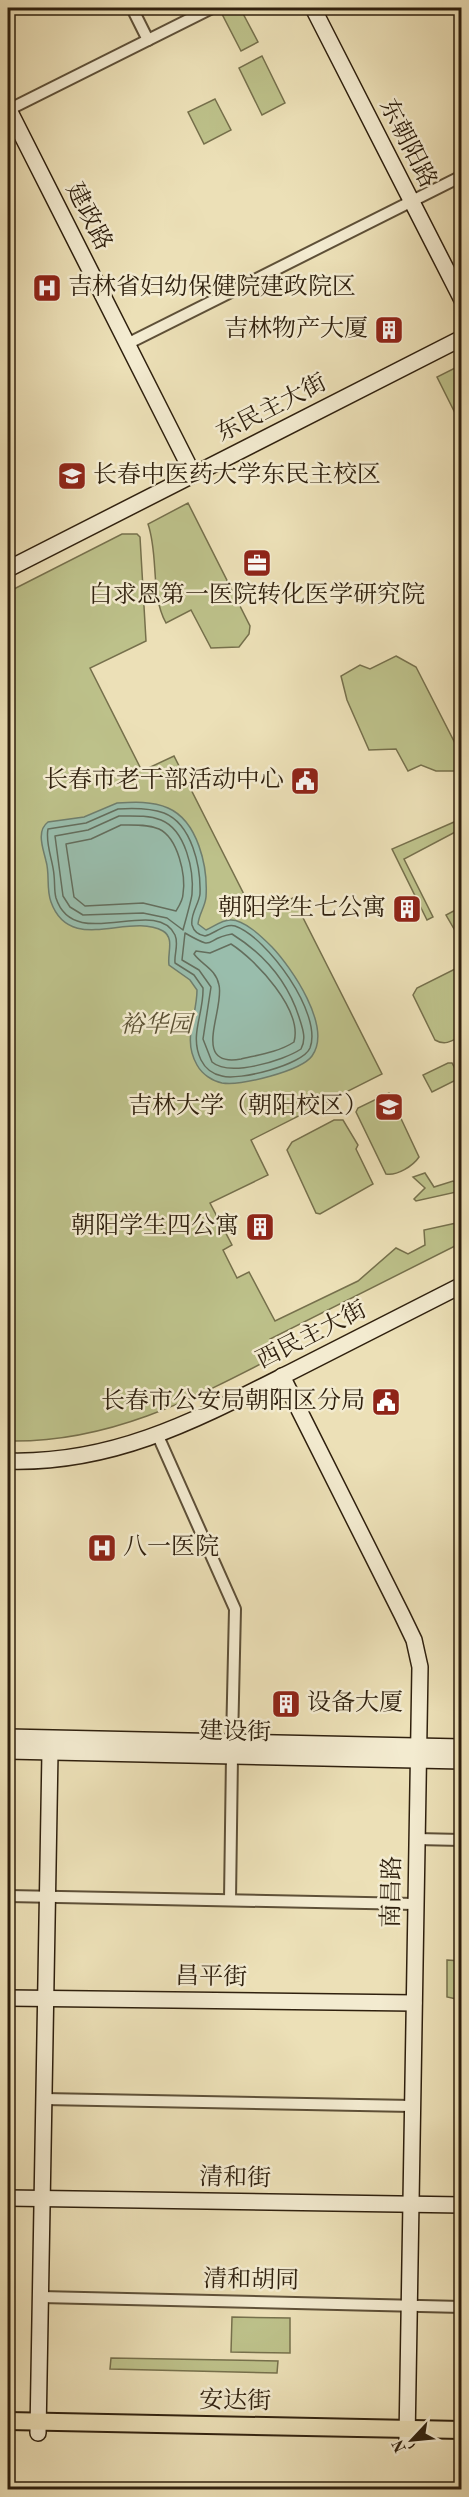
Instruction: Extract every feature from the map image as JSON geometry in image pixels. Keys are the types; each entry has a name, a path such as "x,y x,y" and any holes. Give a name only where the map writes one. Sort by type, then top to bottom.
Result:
{"main road":[{"name":"安达街","path":"8,2421 38,2427 407,2434 462,2430"},
{"name":"安达街","path":"8,2432 38,2427"},
{"name":"安达街","path":"407,2434 462,2441"}],"street":[{"path":"132,8 148,40"},
{"path":"8,109 212,8"},
{"name":"东朝阳路","path":"313,8 462,300"},
{"name":"建政路","path":"8,109 193,474"},
{"path":"127,344 462,176"},
{"name":"东民主大街","path":"8,568 462,338"},
{"name":"西民主大街","path":"8,1461 72,1457 126,1446 158,1436 462,1285"},
{"name":"南昌路","path":"282,1376 414,1640 420,1667 407,2434"},
{"path":"158,1436 235,1609 230,1900"},
{"name":"建设街","path":"8,1737 232,1749 418,1753 462,1747"},
{"name":"建设街","path":"8,1751 232,1749"},
{"path":"38,2427 50,1752"},
{"name":"建设街","path":"418,1753 462,1761"},
{"path":"416,1839 462,1840"},
{"path":"8,1896 415,1904"},
{"name":"昌平街","path":"8,1998 414,2004"},
{"path":"44,2099 412,2106"},
{"name":"清和街","path":"8,2198 462,2205"},
{"name":"清和胡同","path":"40,2297 462,2307"}],"green space":[{"path":"240,8 258,42 241,51 222,14"},
{"path":"262,56 285,103 262,115 239,68"},
{"path":"215,99 231,130 204,144 188,112"},
{"path":"461,365 461,425 437,377"},
{"path":"188,503 250,626 249,634 239,647 211,648 191,610 166,623 161,612 148,524"},
{"name":"裕华园","path":"122,534 137,534 140,537 146,641 90,668 142,771 174,756 255,916 293,898 382,1074 251,1140 268,1175 210,1203 232,1245 223,1250 237,1278 249,1272 275,1321 358,1281 396,1248 408,1254 425,1245 424,1230 461,1222 461,1243 270,1339 278,1355 181,1403 114,1427 80,1435 45,1440 8,1441 8,592"},
{"path":"396,656 416,667 461,755 459,771 436,771 421,765 408,771 396,749 369,750 347,700 341,676 360,665 370,669"},
{"path":"461,819 461,829 404,859 433,917 427,920 392,849"},
{"path":"461,907 461,941 446,915"},
{"path":"461,966 461,1036 442,1043 435,1040 413,995 417,988"},
{"path":"452,1063 460,1078 432,1092 423,1075"},
{"path":"389,1093 419,1157 404,1170 386,1174 356,1112 358,1108"},
{"path":"334,1120 343,1120 358,1145 356,1149 373,1184 320,1214 316,1213 287,1150 292,1142"},
{"path":"425,1173 434,1187 453,1181 461,1187 461,1191 416,1201 414,1199 425,1188 413,1177"},
{"path":"447,1960 461,1961 461,2000 447,1997"},
{"path":"232,2317 290,2318 290,2353 231,2352"},
{"path":"111,2358 278,2361 277,2373 110,2369"}],"water":[{"path":"117,803 156,804 178,814 187,823 199,846 205,872 206,897 198,924 206,930 227,920 241,923 258,934 280,956 299,983 314,1014 317,1044 312,1056 306,1062 284,1072 256,1080 222,1083 211,1079 197,1065 191,1046 190,1037 197,990 190,980 169,965 170,942 167,934 149,926 86,929 72,926 60,918 51,902 41,840 42,830 48,822 84,817"}],"place":[{"name":"吉林省妇幼保健院建政院区","path":"47,288"},
{"name":"吉林物产大厦","path":"389,330"},
{"name":"长春中医药大学东民主校区","path":"72,476"},
{"name":"白求恩第一医院转化医学研究院","path":"257,563"},
{"name":"长春市老干部活动中心","path":"305,781"},
{"name":"朝阳学生七公寓","path":"407,909"},
{"name":"吉林大学（朝阳校区）","path":"389,1107"},
{"name":"朝阳学生四公寓","path":"260,1227"},
{"name":"长春市公安局朝阳区分局","path":"386,1402"},
{"name":"八一医院","path":"102,1548"},
{"name":"设备大厦","path":"286,1704"}]}
